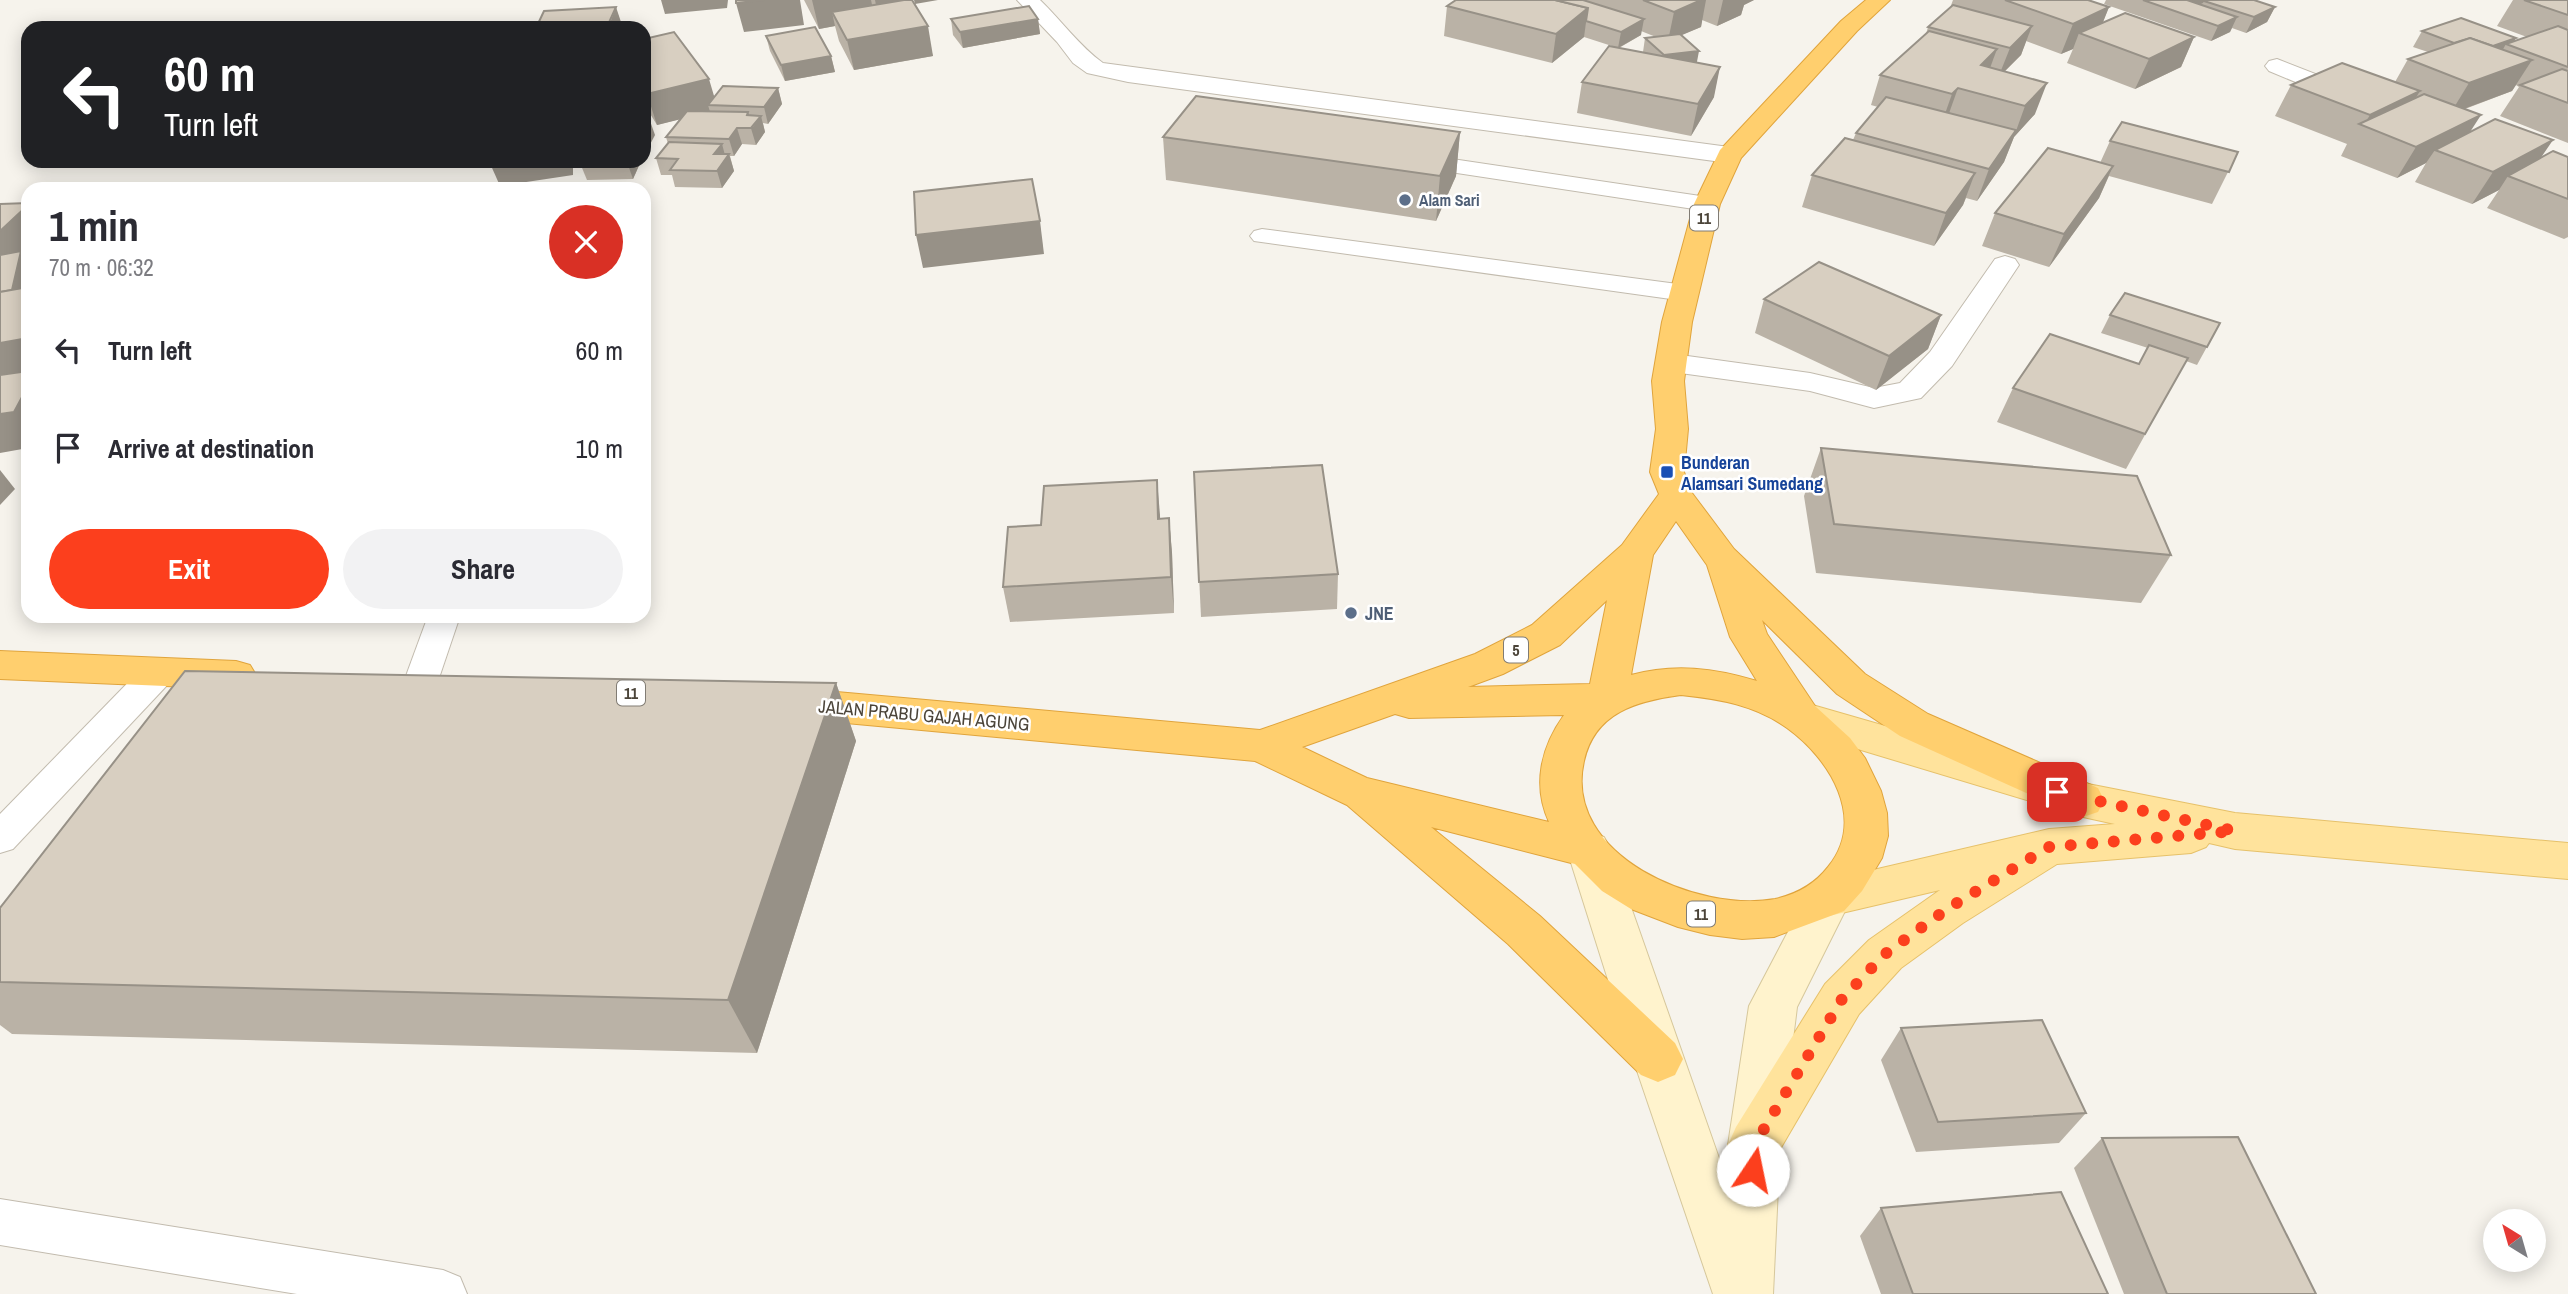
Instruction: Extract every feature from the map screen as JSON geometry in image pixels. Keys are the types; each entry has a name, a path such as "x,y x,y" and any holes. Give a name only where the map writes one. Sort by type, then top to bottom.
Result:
{"highway":[{"name":"11","path":"1802,717 1764,697 1722,685 1681,681 1641,686 1607,699 1580,721 1564,749 1560,781 1567,816 1589,850 1626,884 1676,909 1731,920 1785,916 1829,897 1857,866 1868,828 1861,788 1838,750 1802,717 1749,637 1721,558 1676,495 1667,472 1672,429 1668,381 1677,322 1707,204 1729,155 1849,26 1879,0"},
{"path":"1607,699 1635,554 1676,495"},
{"name":"5","path":"1372,704 1489,664 1546,635 1635,554"},
{"path":"1721,558 1851,684 1914,725 2083,800"},
{"path":"0,665 270,676"},
{"path":"379,682 461,685"},
{"name":"JALAN PRABU GAJAH AGUNG","path":"750,699 1261,746"},
{"name":"11","path":"1261,746 1372,704 1607,699"},
{"name":"11","path":"1261,746 1358,792 1589,850"},
{"path":"1358,792 1524,930 1658,1059"}],"main road":[{"path":"1802,717 2083,800 2235,831 2568,861"},
{"path":"1744,1294 1755,1144 1773,1006 1829,897 2049,847 2235,831"},
{"path":"1755,1144 1842,999 1885,954 1947,909 2049,847"},
{"path":"1589,850 1658,1059 1744,1294"}],"street":[{"path":"1028,0 1065,37 1081,58 1095,68 1128,75 1729,155"},
{"path":"2277,66 2378,107"},
{"path":"1672,363 1810,382 1874,398 1910,391 1941,359 2005,265"}],"lane":[{"path":"1395,158 1707,204"},
{"path":"1262,236 1685,293"},
{"path":"420,684 442,623"},
{"path":"0,838 160,671"},
{"path":"0,1222 443,1294"}],"building":[{"path":"736,0 764,0 736,3"},
{"path":"912,0 928,26 847,40 832,12"},
{"path":"1456,0 1555,0 1588,8 1556,34 1447,6"},
{"path":"1555,0 1583,0 1644,19 1621,32 1586,21 1588,8"},
{"path":"1643,0 1701,0 1674,12"},
{"path":"2005,0 2088,0 2109,7 2073,24"},
{"path":"2143,0 2187,0 2237,17 2218,26"},
{"path":"2205,0 2254,0 2275,7 2254,17"},
{"path":"2524,0 2568,0 2568,15"},
{"path":"1953,5 2032,26 2010,48 1928,27"},
{"path":"1029,6 1038,19 960,32 951,19"},
{"path":"616,7 610,21 539,21 544,11"},
{"path":"2125,13 2194,37 2149,59 2079,33"},
{"path":"2461,18 2516,38 2493,46 2470,38 2454,43 2422,31"},
{"path":"2558,26 2568,30 2568,67 2506,44"},
{"path":"815,27 831,56 781,65 766,36"},
{"path":"1929,31 1997,49 1981,65 2047,83 2025,106 1958,88 1952,94 1880,75"},
{"path":"674,32 709,79 651,93 651,37"},
{"path":"1680,34 1699,51 1664,55 1645,38"},
{"path":"2470,38 2532,60 2469,83 2408,59"},
{"path":"1609,46 1720,67 1698,104 1582,82"},
{"path":"2342,63 2420,91 2370,115 2291,85"},
{"path":"2562,69 2568,71 2568,103 2520,85"},
{"path":"723,86 778,88 764,107 708,105"},
{"path":"2424,94 2481,115 2416,147 2359,124"},
{"path":"1196,96 1460,132 1440,176 1163,137"},
{"path":"1886,97 2016,130 1989,169 1856,133"},
{"path":"687,111 748,112 747,115 761,116 751,128 737,128 729,139 666,137"},
{"path":"2495,119 2553,140 2493,172 2435,150"},
{"path":"2122,122 2238,152 2229,172 2110,141"},
{"path":"1845,138 1975,173 1946,213 1812,175"},
{"path":"669,142 722,144 714,154 729,154 717,171 670,170 678,159 656,158"},
{"path":"2048,148 2113,166 2064,234 1995,213"},
{"path":"2553,151 2568,157 2568,199 2508,176"},
{"path":"1032,179 1040,221 916,235 914,192"},
{"path":"21,203 21,212 0,231 0,204"},
{"path":"21,251 12,290 0,292 0,255"},
{"path":"1819,262 1941,315 1889,356 1764,299"},
{"path":"21,288 21,339 0,343 0,292"},
{"path":"2125,293 2220,323 2207,347 2110,315"},
{"path":"2050,334 2139,364 2149,345 2188,358 2145,434 2013,388"},
{"path":"21,372 21,399 14,412 0,414 0,375"},
{"path":"1821,448 2137,476 2171,555 1834,524"},
{"path":"1322,465 1338,574 1199,582 1194,472"},
{"path":"1157,480 1158,519 1169,518 1171,577 1003,587 1008,527 1041,525 1044,486"},
{"path":"185,671 836,683 728,1000 0,982 0,908"},
{"path":"2042,1020 2086,1113 1938,1122 1901,1028"},
{"path":"2238,1137 2316,1294 2167,1294 2102,1138"},
{"path":"2061,1192 2108,1294 1913,1294 1881,1208"}],"place":[{"name":"Alam Sari","path":"1405,200"},
{"name":"Bunderan Alamsari Sumedang","path":"1667,472"},
{"name":"JNE","path":"1351,613"}],"route":[{"path":"1753,1170 1755,1144 1842,999 1885,954 1947,909 2049,847 2235,831 2083,800 2057,792"}]}
